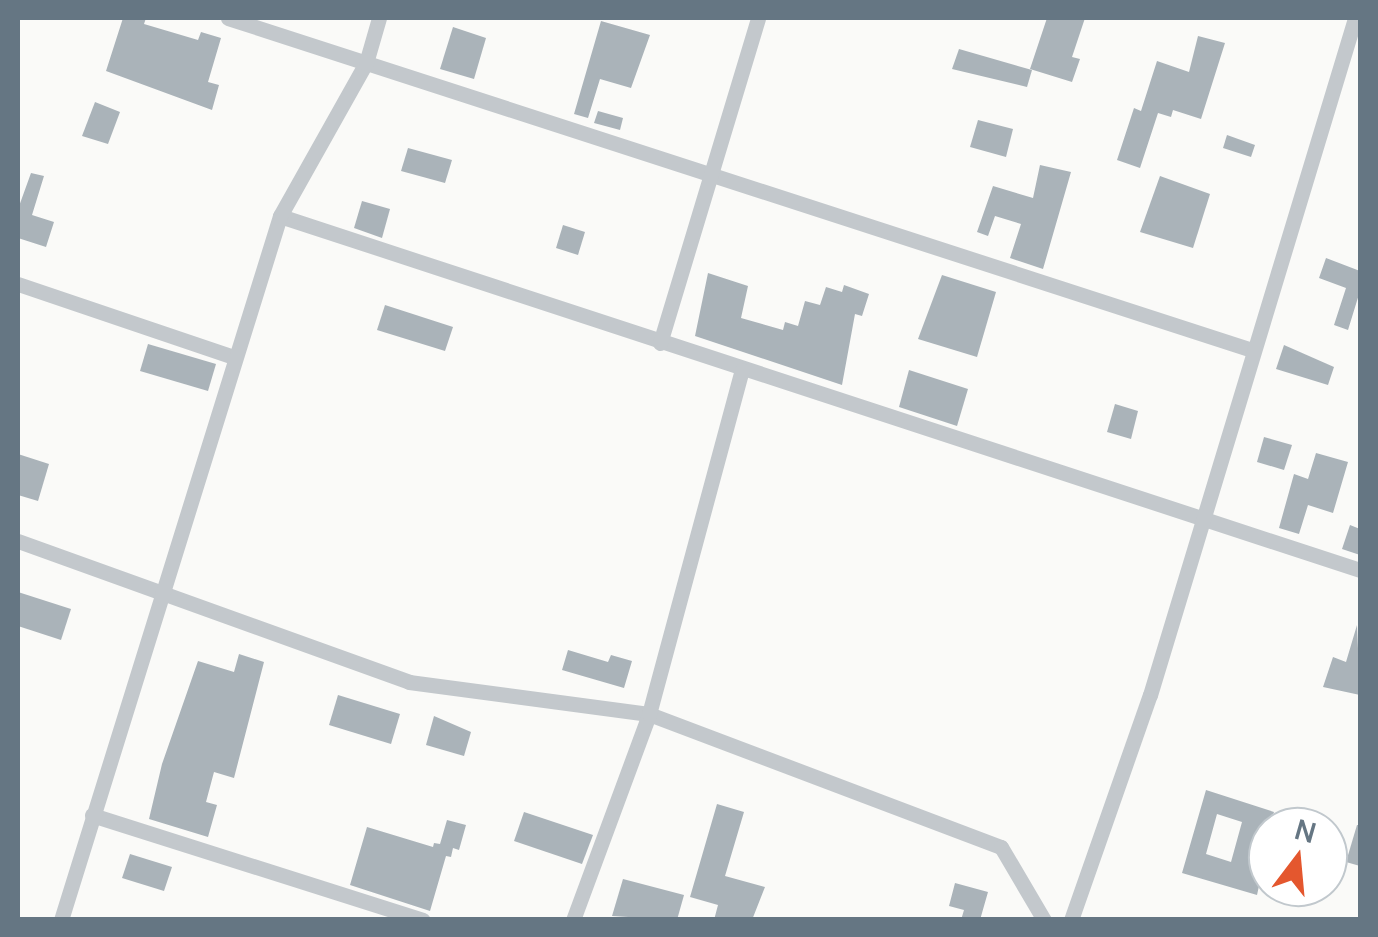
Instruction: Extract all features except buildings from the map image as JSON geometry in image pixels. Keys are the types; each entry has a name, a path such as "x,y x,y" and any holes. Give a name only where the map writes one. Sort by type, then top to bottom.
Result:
{"street":[{"path":"228,18 1252,350"},
{"path":"61,920 280,216 366,63 379,18"},
{"path":"660,343 758,18"},
{"path":"1071,920 1204,518 1355,18"},
{"path":"280,216 1360,570"},
{"path":"18,284 234,356"},
{"path":"573,920 649,714 742,370"},
{"path":"18,540 409,682 649,714 1001,847 1044,920"},
{"path":"92,815 423,920"}]}
